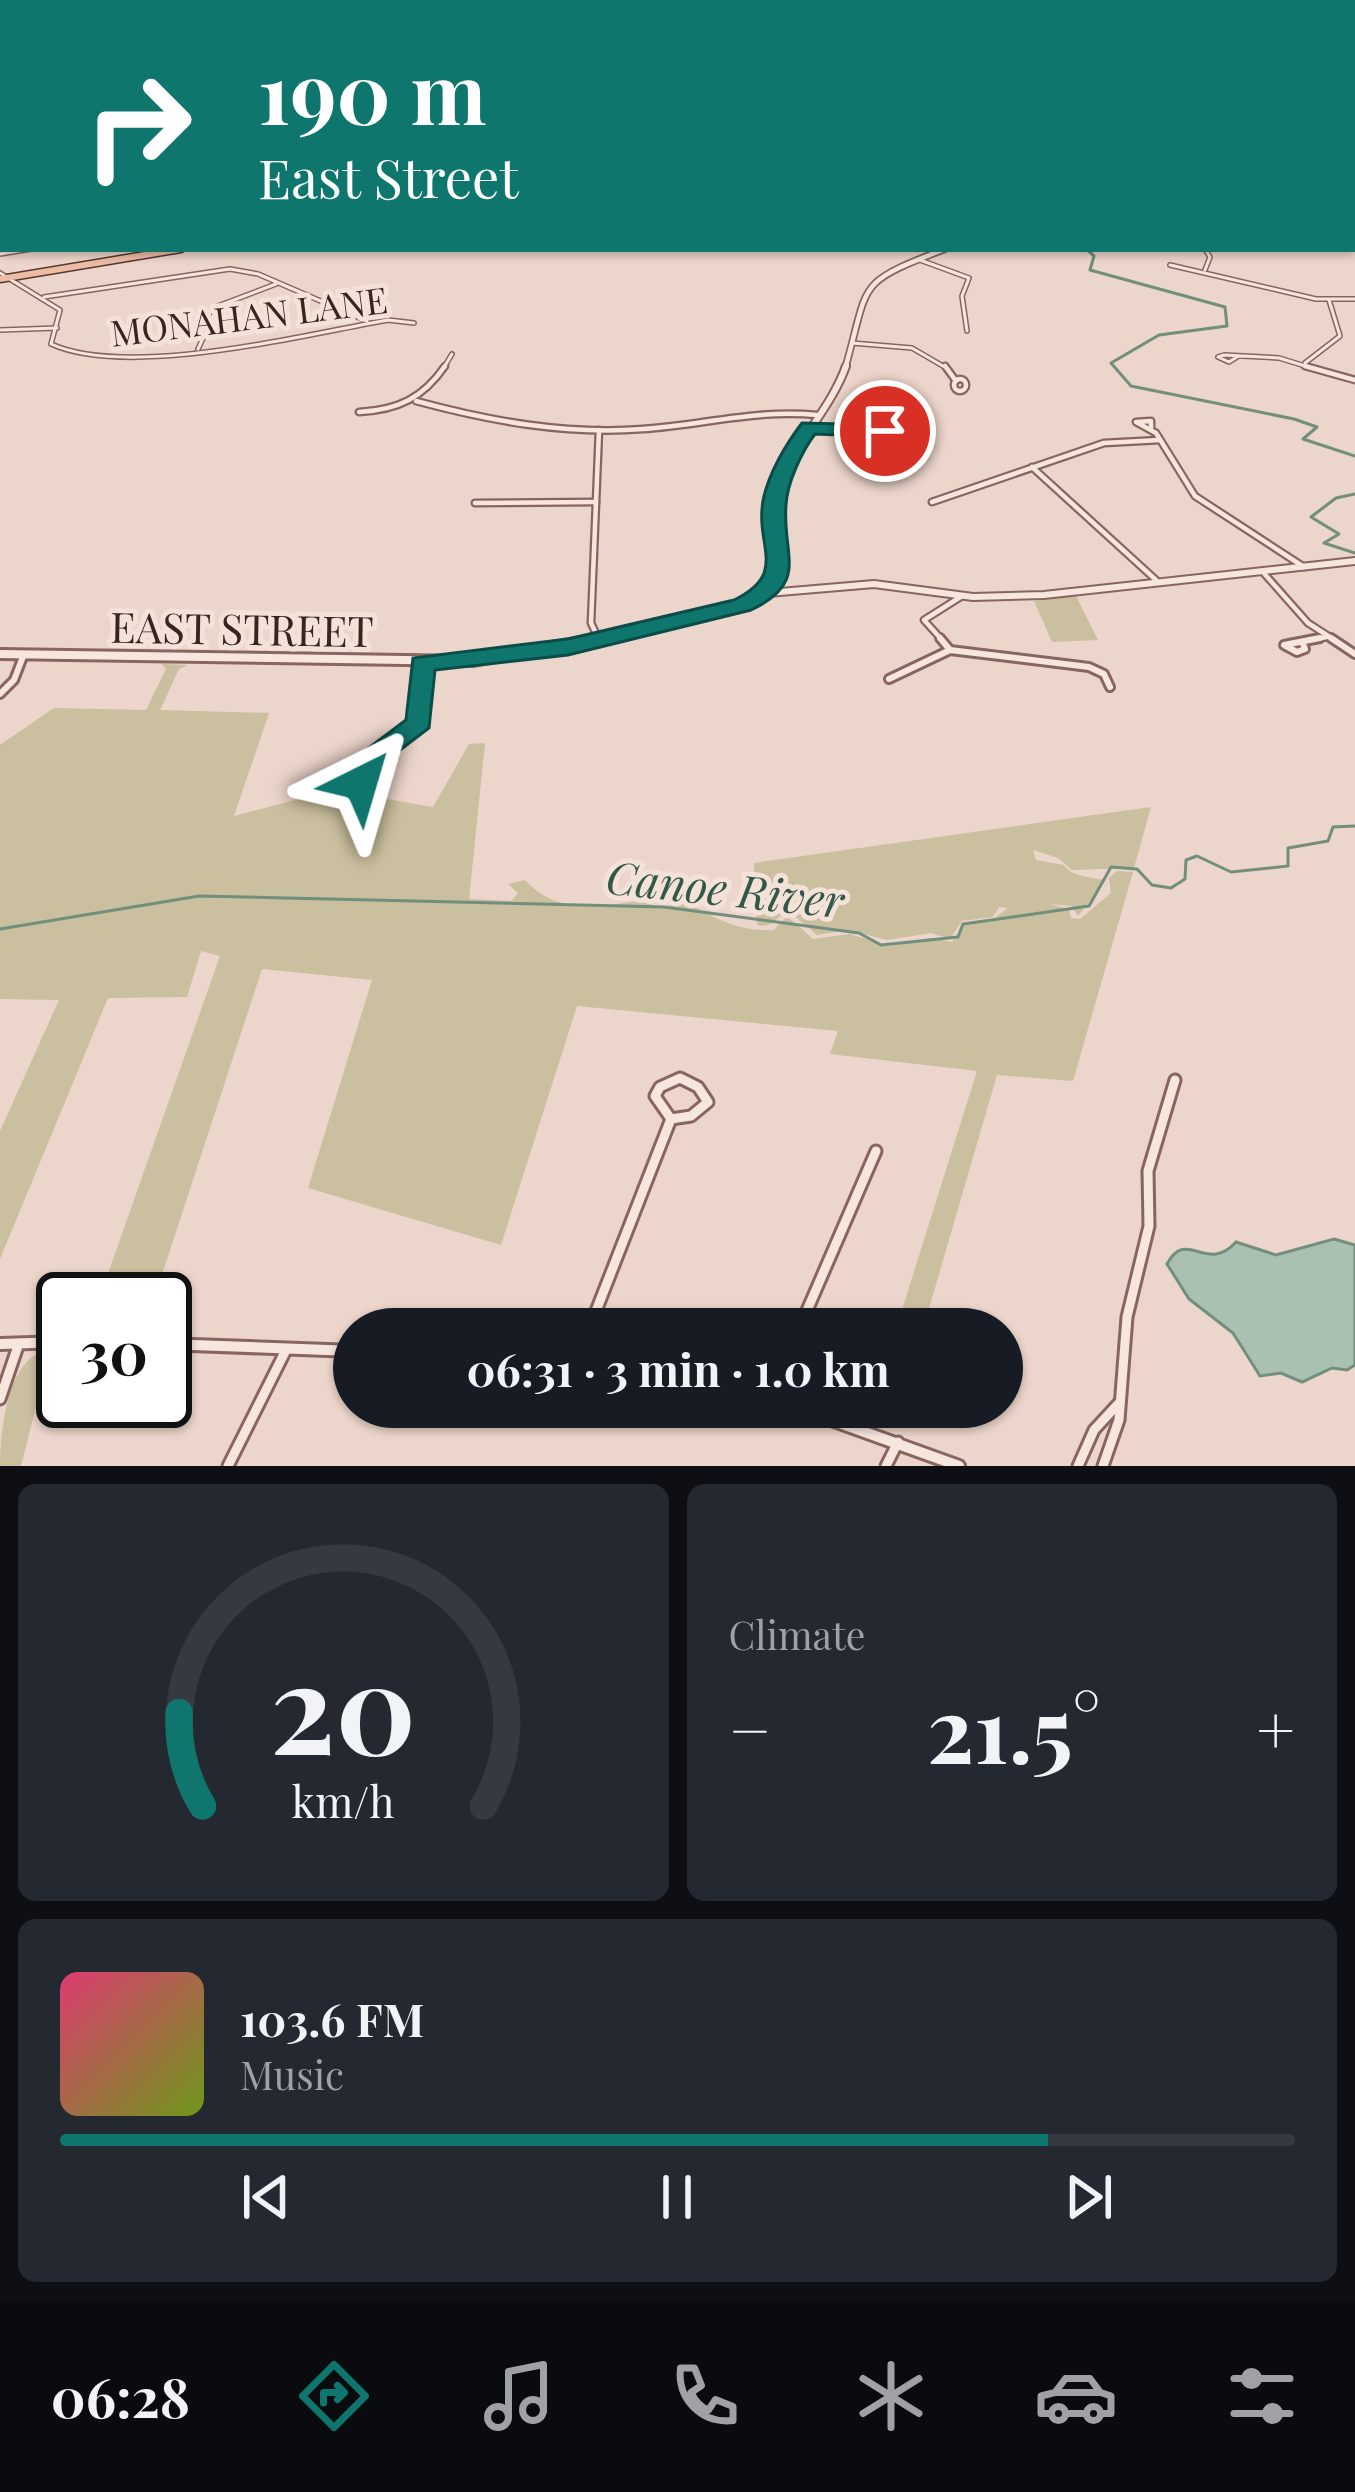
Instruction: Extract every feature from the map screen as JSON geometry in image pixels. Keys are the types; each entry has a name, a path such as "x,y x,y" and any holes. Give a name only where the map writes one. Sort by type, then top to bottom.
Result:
{"main road":[{"path":"2,276 162,252"}],"street":[{"path":"768,593 778,574 774,501 791,455 841,379 864,293 887,274 938,252"},
{"path":"1204,270 1210,257 1207,252"},
{"path":"920,260 970,278 962,296 967,331"},
{"path":"1170,265 1329,300 1355,299"},
{"path":"2,276 41,298 210,269 249,271 371,323"},
{"path":"198,349 220,304 279,283"},
{"name":"MONAHAN LANE","path":"41,298 62,313 53,347 82,359 116,360 371,323 414,323"},
{"path":"1305,363 1340,336 1329,300"},
{"path":"0,329 57,328"},
{"path":"852,343 937,355 956,381"},
{"path":"416,401 432,388 452,354"},
{"path":"1237,357 1305,363 1355,380"},
{"path":"359,412 416,401 468,415 599,430 746,412 817,415"},
{"path":"809,427 876,434"},
{"path":"1151,428 1195,496 1304,567"},
{"path":"599,430 591,623 599,640"},
{"path":"932,502 1104,443 1160,440"},
{"path":"1032,466 1156,580"},
{"path":"475,503 596,502"},
{"name":"EAST STREET","path":"0,654 422,664 523,655 599,640 742,605 768,593 874,584 962,596 1119,589 1156,580 1355,561"},
{"path":"1262,571 1296,612 1355,654"},
{"path":"950,650 924,620 962,596"},
{"path":"1303,644 1327,637"},
{"path":"890,679 950,650 1089,667 1104,674 1110,687"},
{"path":"0,694 14,680 24,655"},
{"path":"360,768 366,776 356,786 340,788 330,780 337,769 360,768 419,722 422,664"},
{"path":"1103,1466 1120,1401 1127,1317 1149,1226 1148,1171 1174,1079"},
{"path":"668,1081 691,1081 708,1102 691,1116 671,1119 655,1096 668,1081"},
{"path":"597,1308 671,1119"},
{"path":"808,1308 876,1151"},
{"path":"0,1343 36,1343"},
{"path":"0,1399 19,1344"},
{"path":"192,1345 333,1351"},
{"path":"228,1466 286,1350"},
{"path":"1078,1466 1094,1430 1120,1401"},
{"path":"860,1428 958,1466"},
{"path":"886,1466 899,1441"}],"shaded area":[{"path":"1076,596 1098,640 1052,642 1034,601"},
{"path":"162,664 188,665 179,669 160,710 269,713 234,816 334,790 433,807 469,744 485,743 469,899 512,901 518,893 508,884 525,880 548,898 572,905 635,902 668,907 681,897 736,926 774,930 787,916 813,939 849,934 891,946 930,938 952,942 964,924 992,920 1008,908 999,907 993,917 962,921 950,939 931,933 887,940 848,930 817,935 790,912 768,925 757,925 754,863 1151,807 1134,868 1072,870 1058,858 1033,850 1036,860 1106,880 1078,916 1071,906 1049,904 1069,909 1071,918 1080,919 1111,893 1109,878 1117,871 1133,872 1073,1081 997,1075 929,1308 903,1308 977,1071 830,1054 838,1031 577,1006 501,1245 308,1188 372,980 262,969 163,1272 109,1272 220,956 201,951 187,997 108,998 0,1259 0,1131 59,1000 0,999 0,745 54,708 146,710 166,669"},
{"path":"1334,1239 1355,1245 1355,1365 1347,1370 1332,1368 1302,1382 1281,1373 1260,1376 1233,1333 1189,1299 1167,1264 1182,1250 1215,1254 1236,1242 1276,1255"},
{"path":"36,1355 36,1407 21,1466 0,1466 4,1415 24,1365"}],"waterway":[{"path":"1089,252 1094,256 1090,270 1225,307 1227,326 1159,335 1111,363 1131,386 1294,419 1317,427 1303,439 1355,456"},
{"path":"1355,494 1336,498 1311,517 1339,534 1324,543 1355,553"},
{"name":"Canoe River","path":"0,929 199,896 664,907 859,933 881,945 958,937 963,924 1089,906 1111,867 1137,869 1152,885 1171,888 1185,879 1186,860 1197,856 1231,872 1288,866 1288,848 1328,841 1333,827 1355,826"}],"route":[{"path":"361,783 366,773 360,768 419,722 422,664 472,662 568,647 742,605 768,593 778,574 774,501 797,443 809,427 885,431"}]}
